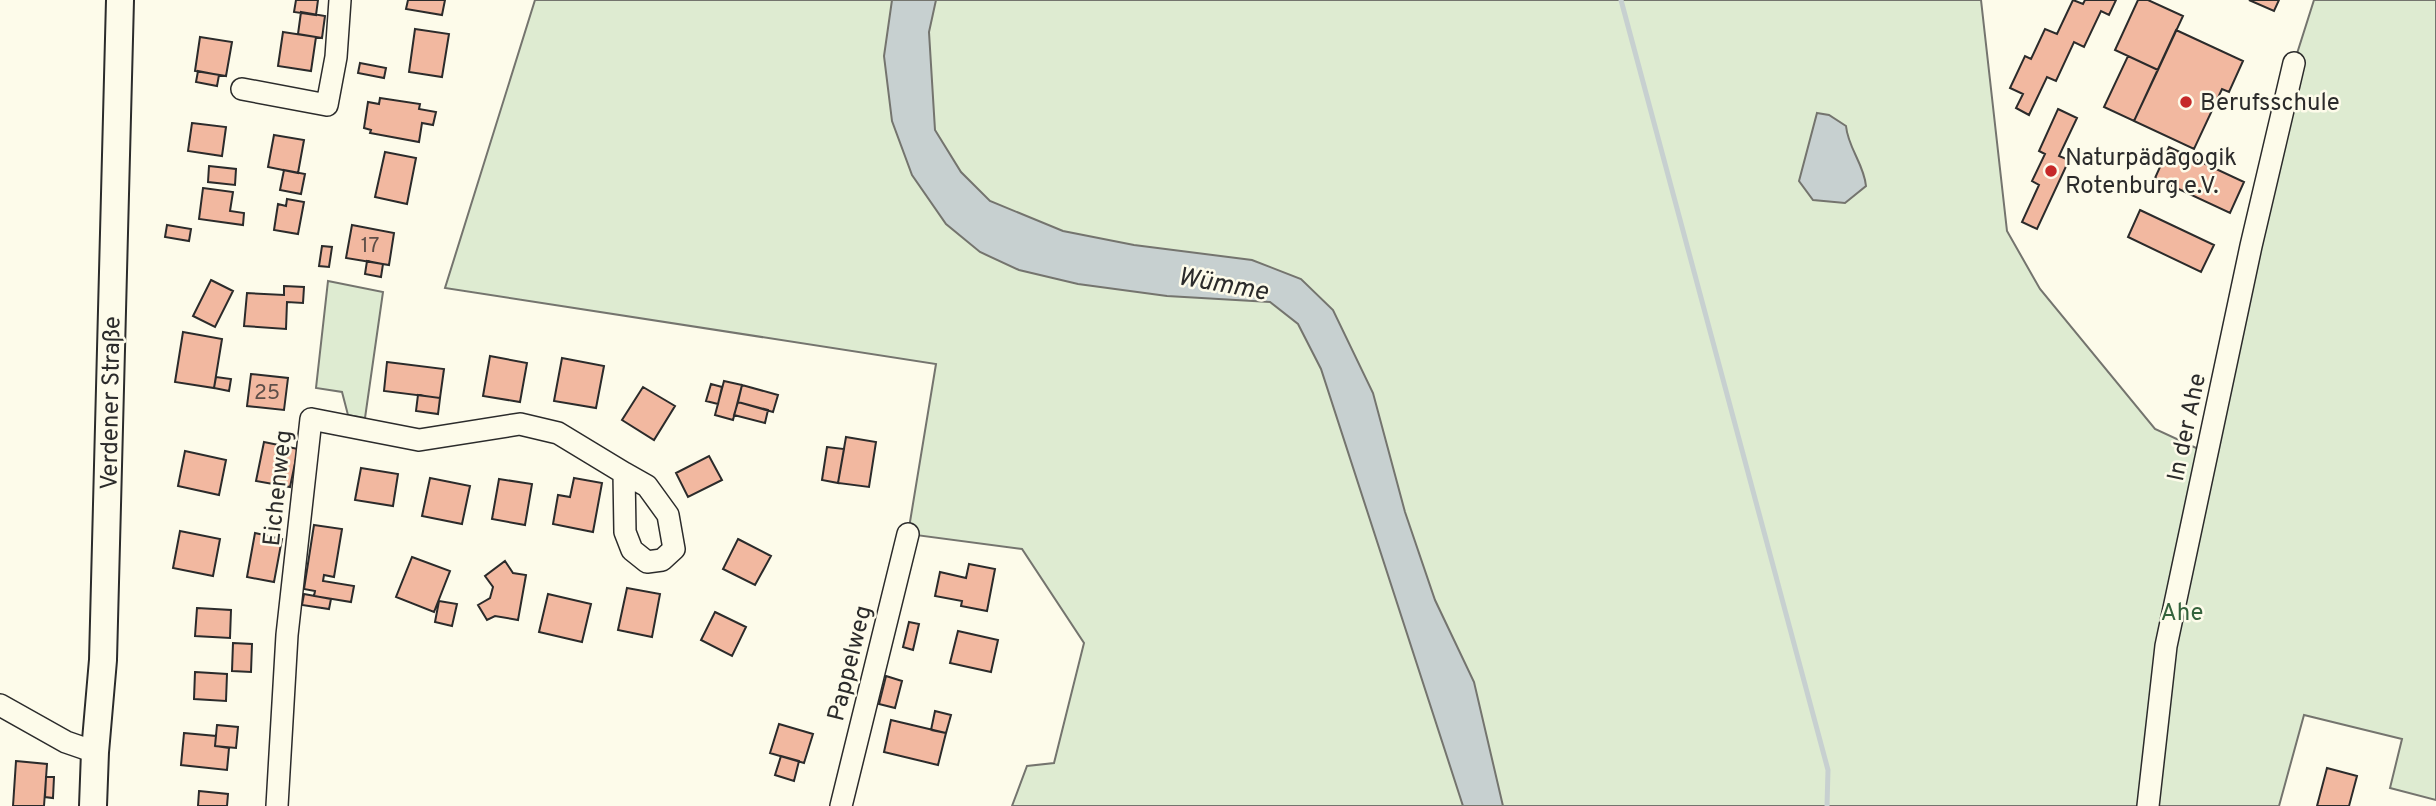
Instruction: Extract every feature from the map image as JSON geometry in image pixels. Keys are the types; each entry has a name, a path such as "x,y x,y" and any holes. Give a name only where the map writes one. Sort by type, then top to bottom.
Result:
{"main road":[{"name":"Verdener Straße","path":"93,806 103,660 121,0"}],"street":[{"path":"242,89 327,105 336,57 340,0"},
{"name":"In der Ahe","path":"2148,806 2166,646 2251,246 2294,63"},
{"name":"Eichenweg","path":"277,806 287,635 312,419 418,440 520,424 558,433 624,473"},
{"name":"Pappelweg","path":"841,806 908,534"},
{"path":"0,705 66,743 95,752"}],"green space":[{"name":"Ahe","path":"535,0 1981,0 2007,231 2040,289 2155,429 2207,453 2294,63 2314,0 2436,0 2436,800 2390,788 2402,739 2304,715 2279,806 1012,806 1027,766 1054,763 1084,643 1022,549 908,534 936,364 445,288"},
{"path":"328,281 383,292 365,418 348,415 342,392 316,388"}],"water":[{"name":"Wümme","path":"892,0 936,0 929,32 935,130 961,172 990,201 1063,231 1134,245 1252,260 1301,279 1333,310 1373,393 1405,512 1435,600 1474,682 1503,806 1463,806 1321,369 1298,324 1270,302 1167,296 1078,284 1019,270 980,252 946,224 912,175 892,121 884,56"},
{"path":"1817,113 1829,115 1846,126 1865,178 1866,186 1845,203 1813,200 1799,181"}],"building":[{"path":"296,0 318,0 316,15 294,12"},
{"path":"408,0 445,0 442,15 406,9"},
{"path":"2073,0 2083,4 2085,0 2116,0 2109,15 2101,11 2084,47 2074,42 2056,81 2047,77 2029,115 2016,108 2023,94 2010,88 2025,56 2031,59 2045,29 2057,34"},
{"path":"2138,0 2148,0 2183,16 2158,70 2115,50"},
{"path":"2249,0 2279,0 2274,11"},
{"path":"301,12 325,16 322,38 298,34"},
{"path":"415,29 449,34 442,77 409,72"},
{"path":"2176,30 2243,61 2229,92 2222,89 2194,149 2134,121"},
{"path":"283,32 316,37 311,71 278,66"},
{"path":"200,37 232,42 226,76 195,71"},
{"path":"2128,56 2158,70 2134,121 2104,107"},
{"path":"360,63 386,68 384,78 358,73"},
{"path":"198,71 219,75 217,86 196,82"},
{"path":"380,98 420,104 419,109 436,112 433,125 422,123 419,142 370,133 371,130 364,128 368,102 379,104"},
{"name":"Naturpädagogik Rotenburg e.V.","path":"2058,109 2077,118 2059,156 2069,160 2037,229 2022,222 2039,185 2032,181 2045,154 2039,151"},
{"path":"192,123 226,127 222,156 188,151"},
{"path":"274,135 304,140 298,173 268,167"},
{"path":"2169,147 2244,182 2230,213 2155,178"},
{"path":"385,152 416,158 407,204 375,197"},
{"path":"209,166 236,169 235,185 208,182"},
{"path":"284,170 305,174 301,194 280,190"},
{"path":"203,188 233,192 230,211 244,213 243,225 199,219"},
{"path":"287,199 304,202 298,234 274,230 278,204 286,206"},
{"path":"2140,210 2214,245 2201,272 2128,237"},
{"path":"167,225 191,229 189,241 165,237"},
{"path":"352,225 394,233 389,265 346,258"},
{"path":"322,246 332,247 329,267 319,266"},
{"path":"367,261 383,264 381,277 365,274"},
{"path":"211,280 233,291 215,327 193,316"},
{"path":"284,286 304,287 303,303 287,302 286,329 244,326 247,293 284,295"},
{"path":"183,332 222,339 214,388 175,382"},
{"path":"490,356 527,363 520,402 483,396"},
{"path":"562,358 604,366 596,408 554,401"},
{"path":"387,362 444,369 440,398 384,391"},
{"path":"251,374 288,378 284,410 247,406"},
{"path":"216,377 231,379 229,391 214,388"},
{"path":"724,381 742,385 733,420 715,415"},
{"path":"711,384 722,387 718,404 706,401"},
{"path":"742,385 778,395 773,412 738,402"},
{"path":"643,387 675,406 654,440 622,420"},
{"path":"418,395 440,398 438,414 416,411"},
{"path":"738,402 768,410 765,423 734,415"},
{"path":"846,437 876,442 869,487 838,483"},
{"path":"264,442 298,449 290,487 256,481"},
{"path":"827,447 844,449 838,483 822,480"},
{"path":"185,451 226,460 219,495 178,486"},
{"path":"709,456 722,480 688,497 676,473"},
{"path":"361,468 398,474 393,506 355,500"},
{"path":"430,478 470,486 462,524 422,516"},
{"path":"574,478 602,483 593,532 553,524 558,495 570,497"},
{"path":"499,479 532,484 525,525 492,519"},
{"path":"314,525 342,529 334,577 324,575 323,581 354,586 351,602 314,596 315,591 304,589"},
{"path":"180,531 220,539 213,576 173,568"},
{"path":"255,533 282,539 274,582 247,577"},
{"path":"738,539 771,556 755,585 723,569"},
{"path":"412,557 450,571 434,612 396,597"},
{"path":"505,561 513,573 526,575 518,620 495,616 487,620 478,605 490,598 493,587 485,576"},
{"path":"969,564 995,569 987,611 961,606 962,601 935,596 940,572 966,578"},
{"path":"627,588 660,594 652,637 618,630"},
{"path":"304,594 331,599 329,609 302,605"},
{"path":"548,594 591,604 582,642 539,632"},
{"path":"439,601 457,604 452,626 435,622"},
{"path":"197,608 231,610 230,638 195,636"},
{"path":"715,612 746,627 732,656 701,640"},
{"path":"909,622 919,624 913,650 903,647"},
{"path":"958,631 998,640 991,672 950,663"},
{"path":"233,643 252,644 251,672 232,671"},
{"path":"195,672 227,674 226,701 194,699"},
{"path":"886,676 902,681 895,708 879,704"},
{"path":"935,711 951,715 946,733 931,730"},
{"path":"891,720 946,733 938,765 884,752"},
{"path":"779,724 813,734 804,763 770,753"},
{"path":"217,725 238,727 236,748 215,746"},
{"path":"184,733 216,736 215,746 229,748 227,770 181,765"},
{"path":"781,756 799,761 794,781 775,775"},
{"path":"16,761 47,764 44,806 13,806"},
{"path":"2327,768 2357,776 2349,806 2317,806"},
{"path":"46,777 54,777 53,798 45,797"},
{"path":"199,791 228,794 227,806 198,806"}],"waterway":[{"path":"1621,0 1828,770 1827,806"}],"place":[{"name":"Berufsschule","path":"2186,102"},
{"name":"Naturpädagogik Rotenburg e.V.","path":"2051,171"}]}
